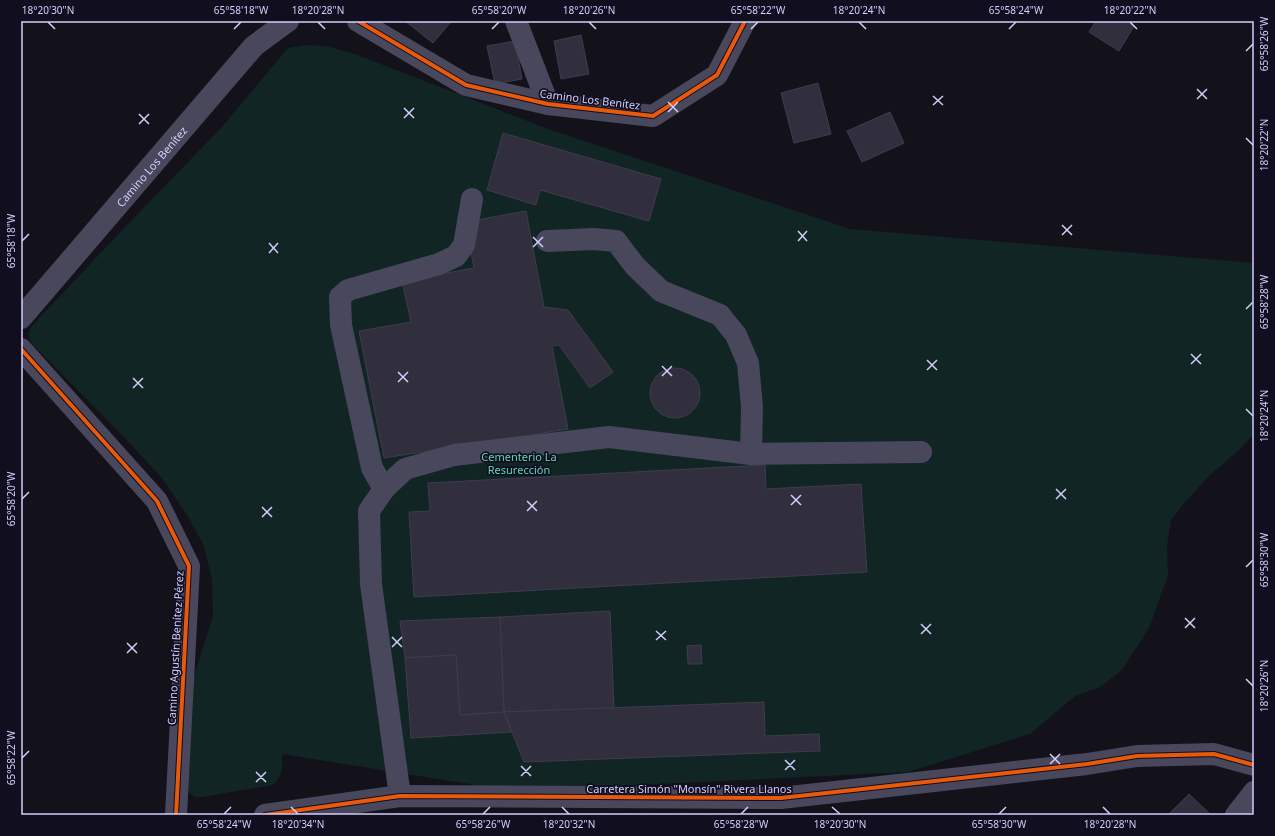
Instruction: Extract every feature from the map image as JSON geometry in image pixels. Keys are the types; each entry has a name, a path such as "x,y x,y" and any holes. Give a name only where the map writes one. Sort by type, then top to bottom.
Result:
{"street":[{"name":"Camino Los Benítez","path":"21,318 254,46 288,21"},
{"name":"Camino Los Benítez","path":"358,21 466,85 548,104 652,116 717,75 745,21"},
{"path":"516,21 548,104"},
{"path":"384,489 372,468 341,325 340,297 348,290 439,264 456,256 464,245 472,199"},
{"path":"547,241 594,239 616,241 635,266 661,291 720,316 736,335 748,363 752,407 751,454"},
{"name":"Camino Agustín Benítez Pérez","path":"21,349 157,501 189,566 176,815"},
{"path":"400,796 371,584 369,511 384,489 405,469 454,455 609,437 751,454 921,452"},
{"name":"Carretera Simón \"Monsín\" Rivera Llanos","path":"265,815 400,796 779,807 1137,756 1214,754 1254,766"},
{"path":"1236,815 1254,792"}],"green space":[{"name":"Cementerio La Resurección","path":"305,45 326,46 355,54 548,129 850,229 1254,263 1254,434 1239,450 1211,474 1171,520 1167,546 1168,575 1149,628 1122,670 1100,687 1075,696 1030,734 908,772 513,791 282,754 282,771 276,782 272,785 203,797 196,797 187,791 188,695 213,616 212,580 204,546 186,513 161,477 122,435 34,346 29,339 29,333 31,327 221,128 288,48"}],"building":[{"path":"405,21 448,21 450,23 433,43"},
{"path":"1096,21 1126,21 1134,26 1119,51 1089,32"},
{"path":"581,35 589,74 561,79 554,41"},
{"path":"515,41 522,79 495,84 487,46"},
{"path":"818,83 831,134 794,143 781,93"},
{"path":"890,112 904,143 862,162 847,131"},
{"path":"503,133 661,179 649,221 540,190 536,205 487,190"},
{"path":"526,211 544,307 568,310 613,372 590,388 559,345 552,346 568,429 384,458 359,331 411,322 402,281 474,268 465,222"},
{"path":"670,368 680,368 693,375 700,388 700,398 693,411 680,418 670,418 661,414 654,407 650,398 650,388 654,379 661,372"},
{"path":"765,465 766,489 861,484 867,572 414,597 409,512 430,511 428,483"},
{"path":"610,611 614,708 504,712 500,617"},
{"path":"500,617 504,712 460,715 456,655 405,658 400,621"},
{"path":"701,645 702,664 688,664 687,646"},
{"path":"456,655 460,715 504,712 512,732 411,738 405,658"},
{"path":"764,702 765,736 819,734 820,751 524,762 504,712"},
{"path":"1189,794 1211,815 1168,815"}],"cycle path":[{"path":"358,21 466,85 548,104 653,116 717,75 745,21"},
{"path":"21,349 157,501 189,566 176,815"},
{"path":"265,815 400,796 781,798 1087,764 1137,756 1214,754 1254,765"}]}
